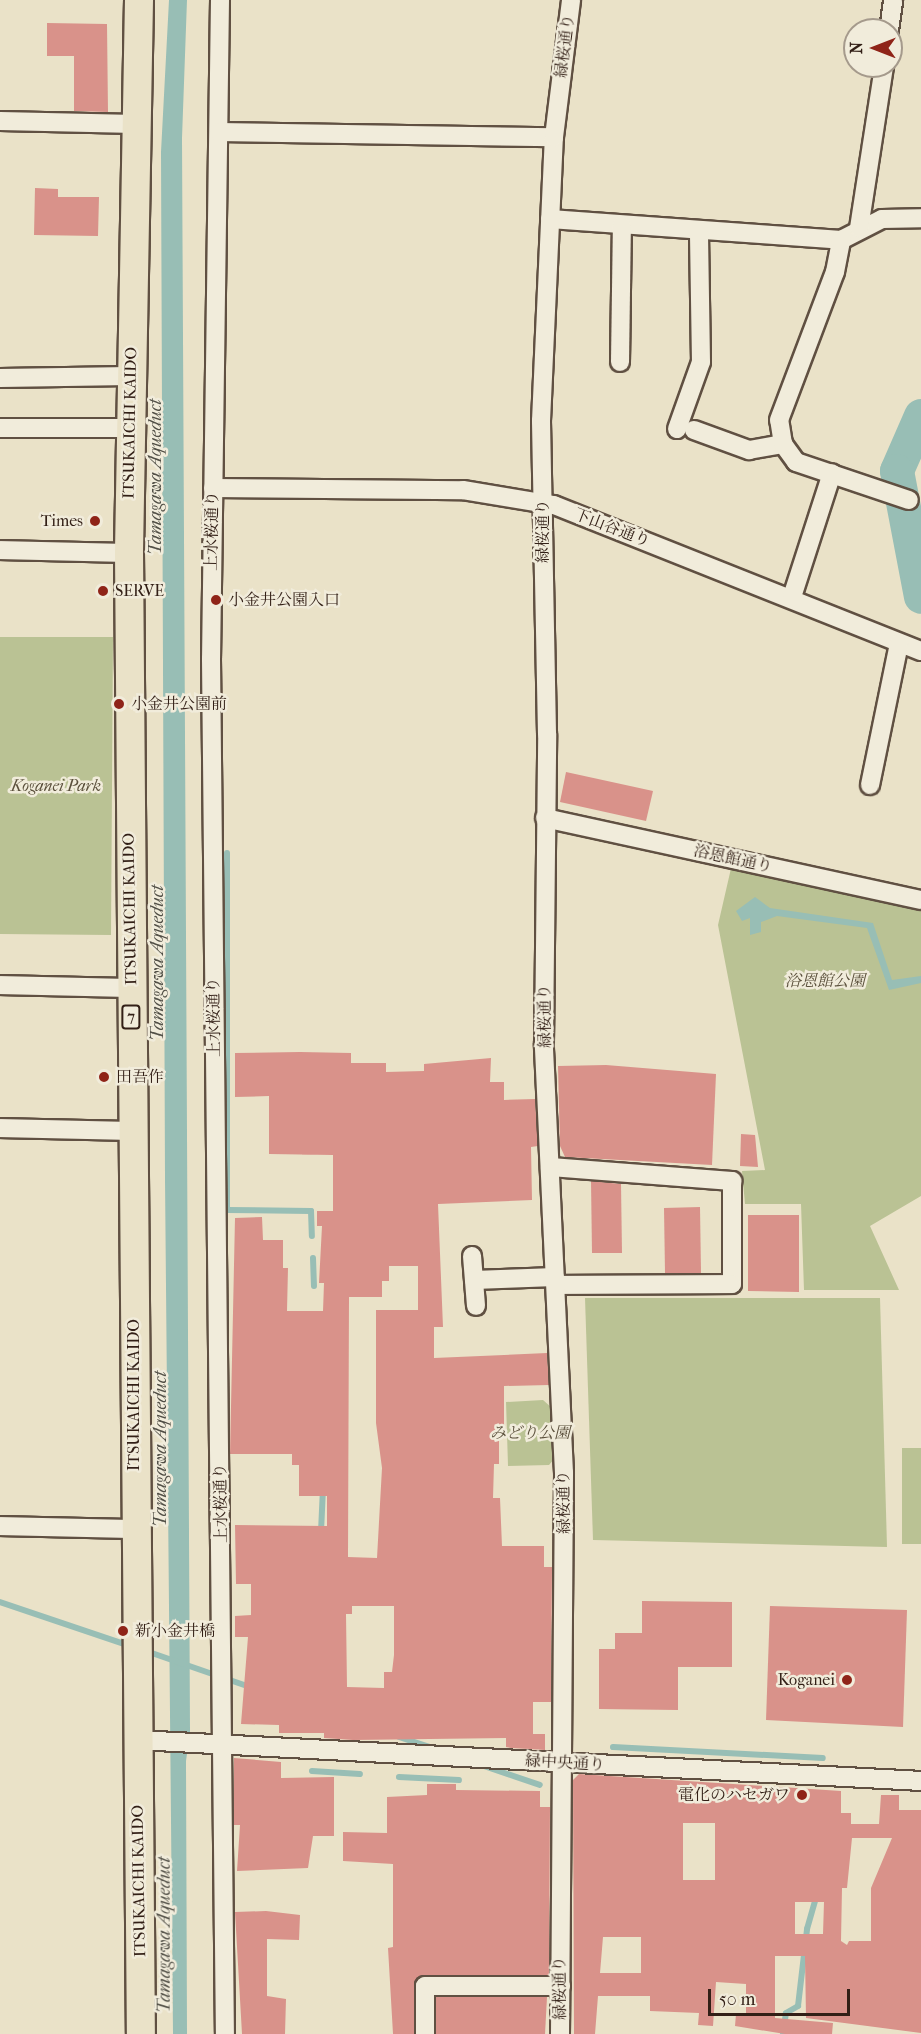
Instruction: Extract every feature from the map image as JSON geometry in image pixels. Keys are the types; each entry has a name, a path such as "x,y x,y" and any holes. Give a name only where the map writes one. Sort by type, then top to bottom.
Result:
{"main road":[{"name":"ITSUKAICHI KAIDO","path":"139,0 130,376 129,553 134,1131 134,1529 142,1740 141,2034"}],"street":[{"name":"上水桜通り","path":"220,0 213,488 223,1047 216,1743 225,2034"},
{"name":"緑桜通り","path":"560,2034 564,1473 550,1167 541,349 554,137 571,0"},
{"path":"891,18 893,0"},
{"path":"859,228 882,78"},
{"path":"0,121 136,124"},
{"path":"219,132 554,137"},
{"path":"550,219 841,240 859,228 882,219 921,218"},
{"path":"620,362 622,226"},
{"path":"699,231 700,362 685,429 749,450 783,444"},
{"path":"841,240 835,272 779,420 783,444 796,462 909,500"},
{"path":"0,378 130,376"},
{"path":"0,428 131,428"},
{"path":"792,597 832,473"},
{"name":"下山谷通り","path":"213,488 464,490 544,504 792,597 912,648"},
{"path":"0,550 129,553"},
{"path":"870,785 912,648"},
{"name":"浴恩館通り","path":"545,818 921,900"},
{"path":"0,985 131,988"},
{"path":"0,1128 134,1131"},
{"path":"474,1280 732,1284 732,1181 550,1167"},
{"path":"472,1256 476,1306"},
{"path":"0,1526 134,1529"},
{"path":"142,1740 216,1743"},
{"name":"緑中央通り","path":"216,1743 921,1781"},
{"path":"425,2034 425,1986 561,1986"}],"green space":[{"name":"Koganei Park","path":"0,637 113,637 111,935 0,934"},
{"name":"浴恩館公園","path":"732,864 921,903 921,1196 870,1226 899,1290 804,1290 801,1204 745,1204 742,1171 765,1170 718,925"},
{"path":"585,1298 880,1298 887,1547 593,1540"},
{"name":"みどり公園","path":"543,1400 552,1408 555,1458 549,1465 508,1466 506,1402"},
{"path":"902,1448 921,1448 921,1544 902,1544"}],"water":[{"path":"169,0 187,0 182,138 190,1732 186,1761 187,2034 173,2034 165,1180 161,152"},
{"path":"755,897 770,908 873,923 892,980 921,976 921,983 889,990 867,928 777,916 761,922 761,932 750,935 750,918 742,921 736,911"}],"building":[{"path":"47,23 107,24 108,112 74,111 74,56 47,56"},
{"path":"35,188 58,189 58,197 99,197 98,236 34,235"},
{"path":"566,772 653,791 646,821 560,802"},
{"path":"235,1053 351,1053 351,1063 386,1063 386,1072 424,1071 424,1064 491,1058 490,1082 504,1082 504,1100 535,1099 538,1146 531,1147 532,1200 438,1204 443,1327 434,1327 434,1358 547,1353 549,1385 504,1386 504,1432 499,1432 499,1464 494,1464 493,1498 500,1498 502,1546 544,1546 544,1567 552,1567 551,1702 533,1702 533,1734 545,1734 545,1750 506,1747 506,1738 353,1740 324,1738 324,1733 279,1733 279,1725 241,1724 248,1637 235,1637 235,1616 251,1615 251,1584 236,1584 235,1525 327,1526 327,1496 299,1496 299,1465 292,1465 292,1454 230,1454 235,1218 262,1217 263,1240 283,1240 283,1268 288,1268 287,1311 323,1311 324,1283 319,1283 322,1226 317,1226 317,1211 333,1211 333,1155 269,1154 269,1096 235,1097","holes":["389,1266 418,1266 418,1310 376,1310 376,1423 382,1468 377,1558 348,1557 349,1297 382,1297 382,1281 389,1281","352,1606 394,1606 392,1672 384,1672 384,1688 347,1687 346,1614 352,1614"]},
{"path":"606,1065 716,1074 712,1165 565,1157 560,1146 558,1066"},
{"path":"741,1134 755,1135 758,1167 740,1166"},
{"path":"591,1181 621,1184 622,1253 592,1253"},
{"path":"700,1207 701,1273 665,1273 664,1208"},
{"path":"748,1215 799,1215 799,1292 748,1291"},
{"path":"642,1601 732,1602 732,1667 678,1667 678,1710 599,1709 599,1649 615,1649 615,1633 642,1633"},
{"path":"770,1606 907,1610 903,1727 766,1720"},
{"path":"234,1758 281,1762 281,1778 334,1777 334,1836 313,1836 308,1868 237,1871 240,1825 234,1825"},
{"path":"579,1774 841,1791 841,1813 851,1813 851,1824 879,1824 881,1795 899,1795 899,1810 921,1810 921,2033 806,2018 805,1956 775,1956 775,2018 833,2023 832,2034 785,2034 735,2026 736,2014 746,2015 746,1984 716,1982 713,2026 698,2025 699,2013 650,2011 650,1996 598,1996 595,2034 574,2034 573,1780","holes":["683,1823 715,1823 715,1880 683,1880","852,1838 892,1838 871,1888 871,1941 849,1941 847,1945 841,1941 842,1888 847,1888","795,1902 824,1902 823,1934 795,1934","603,1937 641,1937 641,1973 600,1973"]},
{"path":"427,1784 456,1784 456,1790 540,1791 540,1807 550,1807 549,1975 420,1976 414,1986 414,2034 393,2034 388,1948 393,1947 393,1864 343,1861 343,1832 387,1833 387,1797 427,1795"},
{"path":"266,1911 300,1915 299,1940 267,1939 267,1996 286,1999 285,2034 242,2034 235,1912"},
{"path":"436,1997 547,1997 545,2034 436,2034"}],"waterway":[{"path":"921,416 897,471 921,597"},
{"path":"227,853 227,1210 311,1211 312,1236"},
{"path":"313,1258 314,1286"},
{"path":"321,1532 323,1488"},
{"path":"0,1602 130,1646"},
{"path":"146,1651 250,1687"},
{"path":"399,1737 432,1748"},
{"path":"613,1747 823,1758"},
{"path":"481,1765 540,1785"},
{"path":"312,1771 360,1774"},
{"path":"399,1777 459,1780"},
{"path":"783,2034 786,2013 798,2006 807,1929 817,1894"}],"place":[{"name":"Times","path":"95,521"},
{"name":"SERVE","path":"103,591"},
{"name":"小金井公園入口","path":"216,600"},
{"name":"小金井公園前","path":"119,704"},
{"name":"田吾作","path":"104,1077"},
{"name":"新小金井橋","path":"123,1631"},
{"name":"Koganei","path":"847,1680"},
{"name":"電化のハセガワ","path":"802,1795"}],"water label":[{"name":"Tamagawa Aqueduct","path":"156,477"},
{"name":"Tamagawa Aqueduct","path":"158,963"},
{"name":"Tamagawa Aqueduct","path":"161,1449"},
{"name":"Tamagawa Aqueduct","path":"165,1935"}]}
